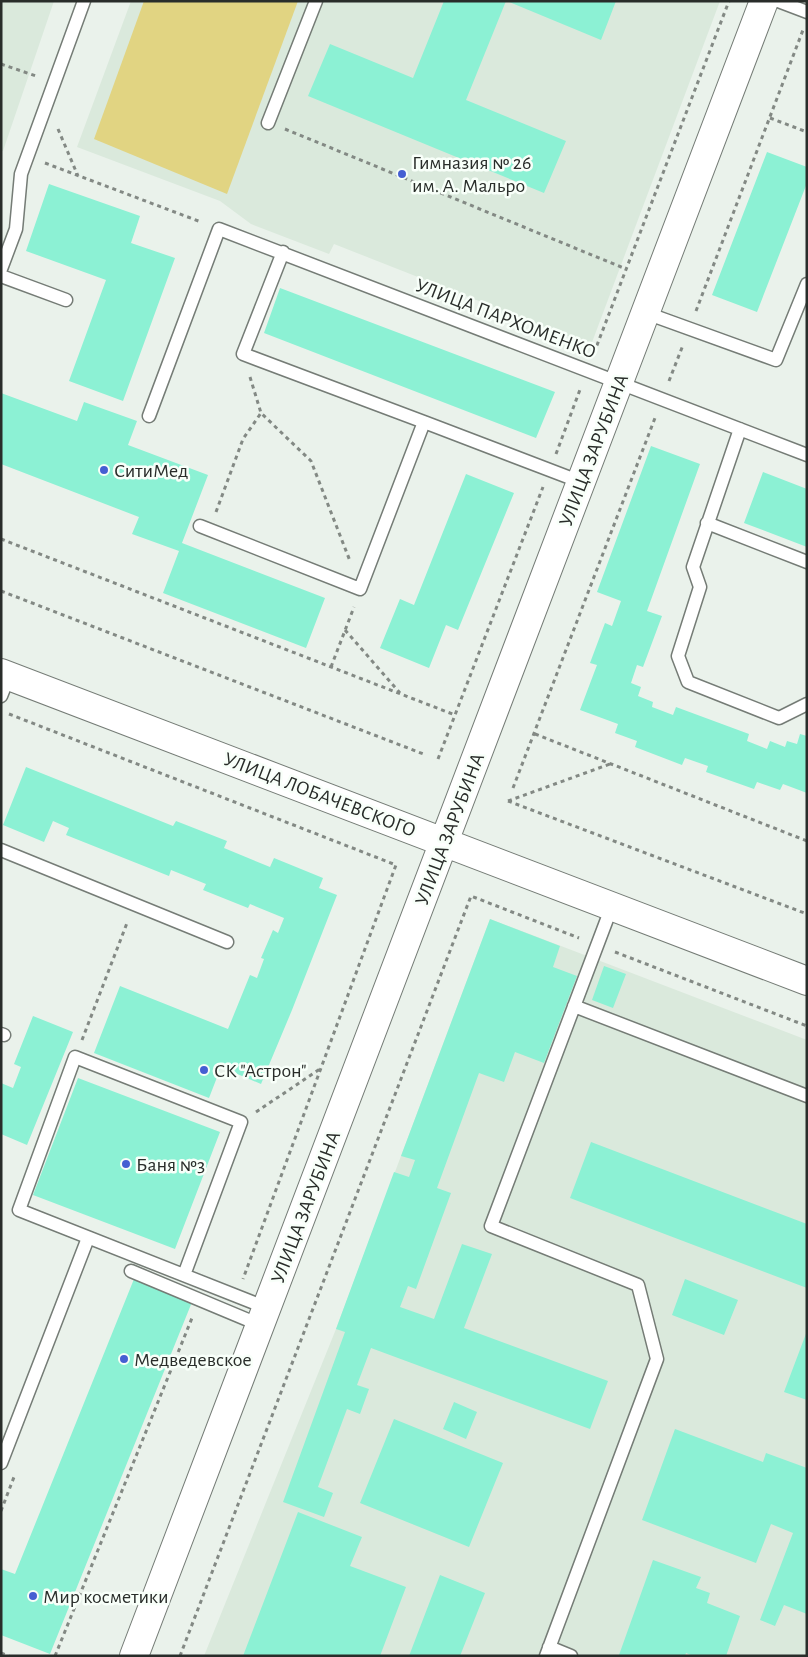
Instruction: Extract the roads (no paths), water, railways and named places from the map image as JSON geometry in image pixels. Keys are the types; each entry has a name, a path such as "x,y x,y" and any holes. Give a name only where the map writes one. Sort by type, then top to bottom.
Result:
{"street":[{"name":"УЛИЦА ЗАРУБИНА","path":"134,1656 764,1"},
{"name":"УЛИЦА ЛОБАЧЕВСКОГО","path":"4,681 444,842 807,980"}],"lane":[{"path":"1,269 16,229 21,174 84,1"},
{"path":"268,123 316,1"},
{"path":"778,1 807,12"},
{"name":"УЛИЦА ПАРХОМЕНКО","path":"149,416 219,229 807,455"},
{"path":"283,252 243,354 581,482"},
{"path":"1,276 66,300"},
{"path":"646,312 776,360 807,284"},
{"path":"205,528 360,589 424,422"},
{"path":"740,429 693,567 700,587 678,656 688,682 779,718 807,704"},
{"path":"707,523 807,562"},
{"path":"1,850 226,942"},
{"path":"571,1656 548,1651 657,1359 638,1285 491,1226 612,906"},
{"path":"574,1006 807,1096"},
{"path":"184,1275 241,1122 75,1057 18,1210 236,1296 264,1316"},
{"path":"1,1464 88,1238"},
{"path":"131,1271 199,1301 264,1316"}],"place":[{"name":"Гимназия № 26 им. А. Мальро","path":"402,174"},
{"name":"СитиМед","path":"104,470"},
{"name":"СК \"Астрон\"","path":"204,1070"},
{"name":"Баня №3","path":"126,1164"},
{"name":"Медведевское","path":"124,1359"},
{"name":"Мир косметики","path":"33,1596"}]}
